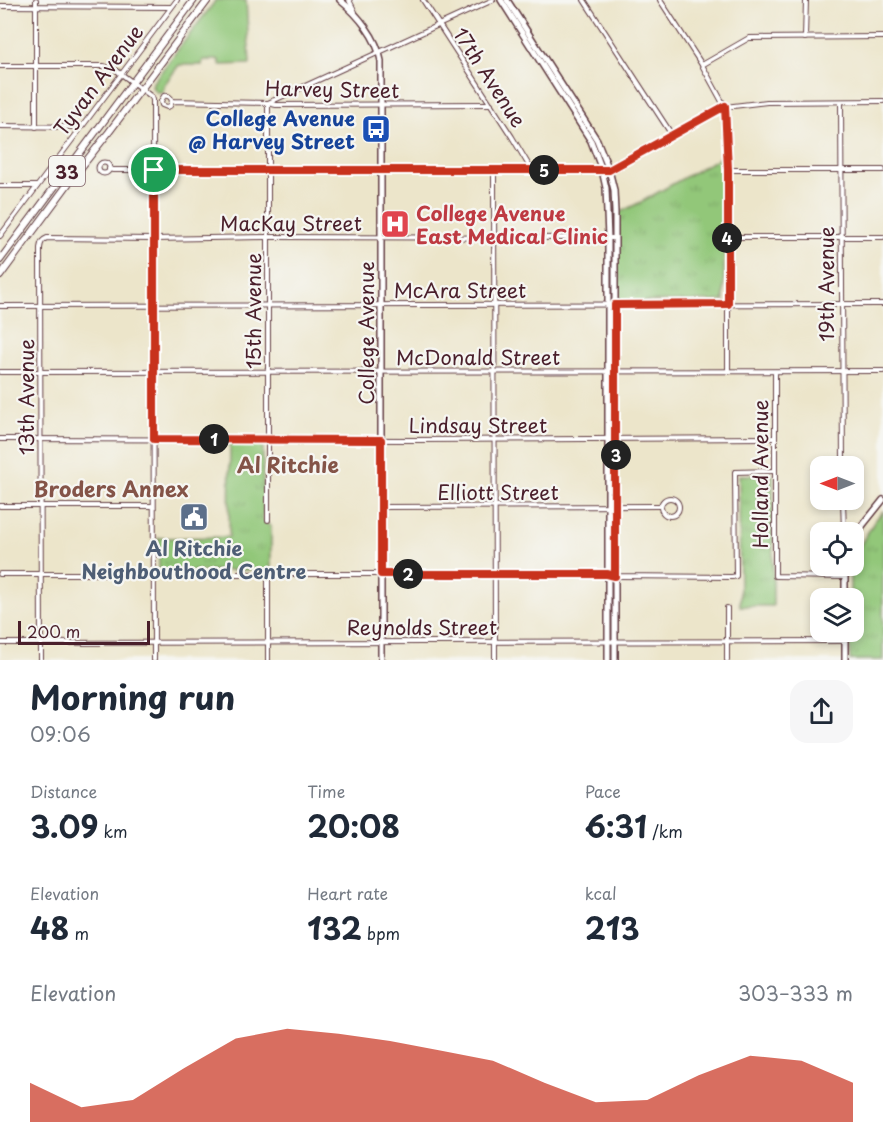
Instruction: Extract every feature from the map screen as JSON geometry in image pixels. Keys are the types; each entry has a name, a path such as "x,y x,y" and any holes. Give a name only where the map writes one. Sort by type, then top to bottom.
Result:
{"main road":[{"name":"33","path":"0,260 194,0"},
{"name":"33","path":"0,276 208,0"}],"street":[{"path":"36,0 36,127"},
{"name":"Tyvan Avenue","path":"0,236 177,0"},
{"name":"College Avenue","path":"340,0 355,13"},
{"name":"College Avenue","path":"349,0 380,52 381,61 381,660"},
{"name":"17th Avenue","path":"423,0 532,170"},
{"path":"268,103 493,0"},
{"path":"501,0 591,141 606,188 608,238 607,574 611,642 615,660"},
{"path":"507,0 597,140 614,190 615,576 608,660"},
{"path":"584,0 672,136"},
{"path":"662,0 725,106 728,170 728,372"},
{"path":"806,0 806,38"},
{"path":"0,6 172,7"},
{"path":"702,65 749,38 883,38"},
{"path":"0,66 104,66 121,74 153,99 154,660"},
{"name":"Harvey Street","path":"172,101 294,105 491,104"},
{"path":"110,169 609,170 725,106 767,102 883,101"},
{"name":"19th Avenue","path":"841,102 843,456"},
{"name":"15th Avenue","path":"268,103 268,520"},
{"path":"0,126 81,127"},
{"path":"494,170 495,660"},
{"path":"728,170 883,170"},
{"path":"0,186 38,186"},
{"path":"727,237 883,237"},
{"name":"MacKay Street","path":"41,243 46,238 615,238"},
{"name":"13th Avenue","path":"41,243 41,660"},
{"name":"McAra Street","path":"0,306 883,304"},
{"name":"McDonald Street","path":"0,372 883,371"},
{"name":"Holland Avenue","path":"775,372 775,576 844,577"},
{"name":"Lindsay Street","path":"0,439 775,438"},
{"path":"0,574 607,574 615,576 732,577 736,576 735,472 775,471"},
{"path":"672,498 677,502 678,508 675,514 670,516 664,514 661,506 663,501 672,498"},
{"path":"864,526 883,500"},
{"path":"0,506 153,506"},
{"name":"Elliott Street","path":"381,507 661,506"},
{"path":"268,574 268,660"},
{"path":"844,577 845,588"},
{"path":"727,608 727,660"},
{"name":"Reynolds Street","path":"0,643 810,642"},
{"path":"845,642 845,660"}],"green space":[{"path":"216,0 246,0 250,64 220,65 219,60 203,60 202,65 179,65 164,85 163,92 156,92 152,87 153,82"},
{"path":"724,155 724,301 617,302 618,213"},
{"path":"230,444 263,445 263,520 271,527 271,570 161,571 158,538 229,537"},
{"path":"739,475 773,475 773,606 740,606"},
{"path":"883,511 883,660 850,660 850,642 864,642 864,588 850,588 850,577 864,576 864,539"}],"place":[{"name":"College Avenue @ Harvey Street","path":"376,129"},
{"name":"College Avenue East Medical Clinic","path":"395,224"},
{"name":"Al Ritchie Neighbouthood Centre","path":"194,517"}],"district":[{"name":"Al Ritchie","path":"288,464"},
{"name":"Broders Annex","path":"111,488"}],"route":[{"path":"725,106 728,170 728,304 615,305 615,576 607,574 381,574 381,440 154,439 154,170 609,170 725,106"}]}
